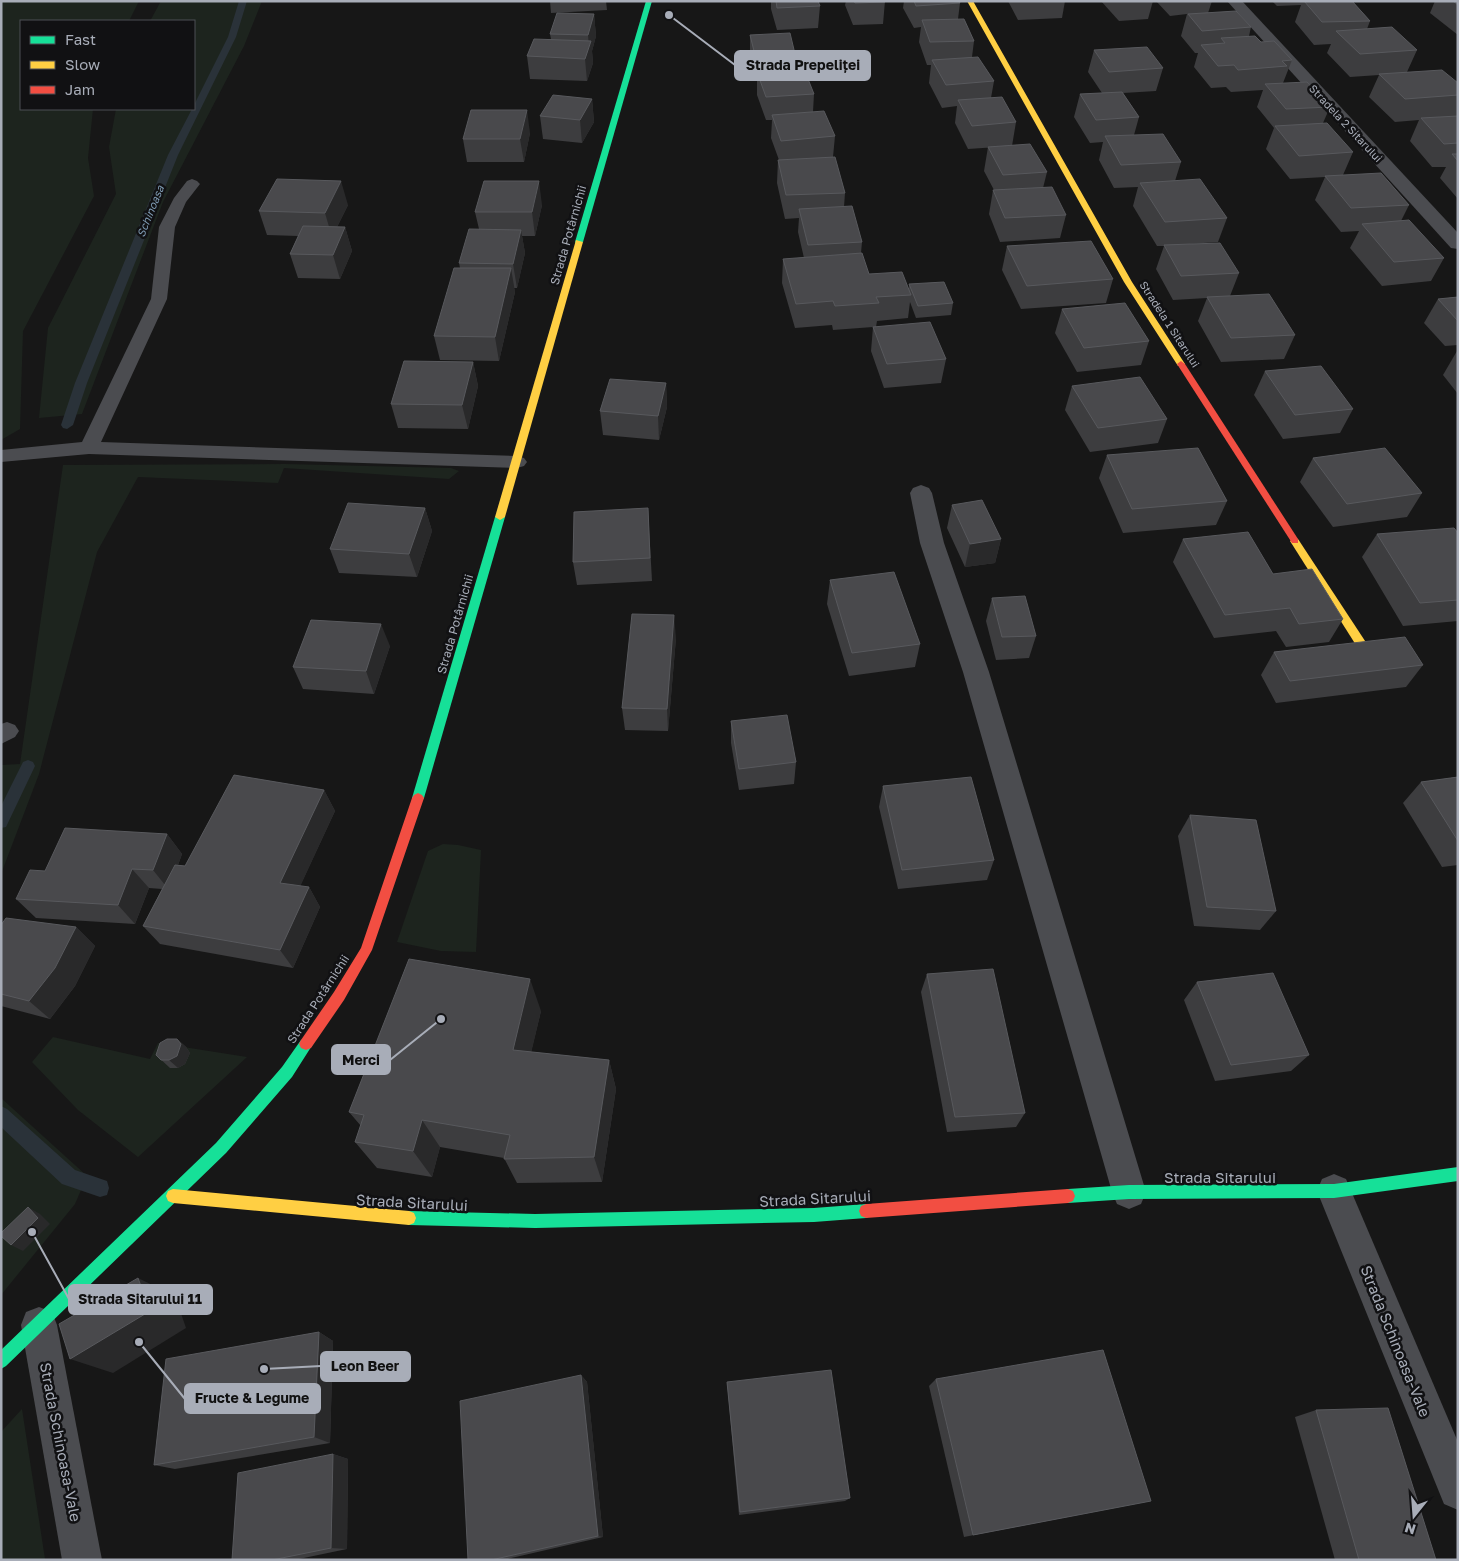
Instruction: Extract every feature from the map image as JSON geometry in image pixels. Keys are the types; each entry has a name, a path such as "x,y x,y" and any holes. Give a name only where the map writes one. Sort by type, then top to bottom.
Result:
{"street":[{"name":"Strada Potârnichii","path":"1,1361 221,1148 287,1072 339,996 366,950 412,814 517,462 649,1"},
{"name":"Stradela 1 Sitarului","path":"970,1 1128,282 1365,650"},
{"name":"Stradela 2 Sitarului","path":"1234,1 1458,244"},
{"path":"921,493 932,543 976,672 1129,1192"},
{"name":"Strada Sitarului","path":"173,1196 396,1218 535,1221 814,1214 1129,1192 1334,1192 1458,1174"},
{"name":"Strada Schinoasa-Vale","path":"1334,1192 1458,1490"},
{"name":"Strada Schinoasa-Vale","path":"39,1325 82,1560"}],"lane":[{"path":"89,448 158,299 167,227 180,201 192,184"},
{"path":"1,456 89,448 517,462"}],"shaded area":[{"path":"1,1 139,1 130,20 20,20 20,110 93,110 88,158 94,196 23,331 20,429 1,440"},
{"path":"161,1 262,1 244,46 163,202 82,414 39,418 48,328 116,194 109,147 116,110 195,110 195,20 151,20"},
{"path":"285,464 451,468 459,471 449,479 284,468 278,483 138,477 97,552 39,774 1,874 1,765 20,764 63,465"},
{"path":"443,844 481,850 476,952 441,951 397,942 428,851"},
{"path":"53,1037 150,1059 158,1043 247,1057 138,1157 78,1110 32,1062"},
{"path":"1,1098 87,1176 75,1204 1,1295"},
{"path":"22,1409 45,1560 1,1560 1,1432"}],"building":[{"path":"776,1 818,1 820,6 777,8"},
{"path":"854,1 885,1 885,2 855,3"},
{"path":"914,1 959,1 960,3 916,6"},
{"path":"1304,1 1352,1 1370,21 1322,22"},
{"path":"1236,11 1251,27 1202,31 1188,14"},
{"path":"557,13 594,14 588,35 550,34"},
{"path":"964,19 974,41 930,42 922,20"},
{"path":"1392,27 1417,50 1360,54 1336,31"},
{"path":"790,33 795,54 755,55 750,35"},
{"path":"1255,36 1261,42 1274,41 1292,60 1282,61 1287,66 1238,70 1234,65 1218,66 1201,45 1225,43 1221,38"},
{"path":"534,39 591,41 585,59 527,56"},
{"path":"1147,47 1163,68 1109,72 1094,50"},
{"path":"978,57 994,81 946,85 932,60"},
{"path":"804,69 814,94 766,97 757,72"},
{"path":"1442,70 1458,83 1458,95 1405,99 1379,74"},
{"path":"1307,82 1330,107 1286,109 1265,84"},
{"path":"1122,92 1139,117 1096,120 1080,94"},
{"path":"553,95 592,99 580,120 540,116"},
{"path":"1002,97 1016,122 972,126 958,100"},
{"path":"471,110 527,110 520,139 463,139"},
{"path":"824,111 835,136 781,141 772,115"},
{"path":"1458,116 1458,143 1444,144 1421,118"},
{"path":"1327,123 1353,152 1299,156 1275,126"},
{"path":"1163,134 1181,162 1121,165 1105,136"},
{"path":"1030,144 1047,172 1003,175 988,147"},
{"path":"1452,154 1458,154 1458,161"},
{"path":"835,157 845,193 786,195 778,160"},
{"path":"1381,173 1409,205 1351,208 1325,176"},
{"path":"277,179 341,181 325,213 259,211"},
{"path":"1200,179 1227,218 1165,222 1140,183"},
{"path":"484,181 539,181 532,212 475,212"},
{"path":"1052,187 1066,215 1005,218 993,190"},
{"path":"852,206 862,242 808,245 799,209"},
{"path":"1409,220 1444,258 1394,262 1362,224"},
{"path":"303,226 345,227 333,255 290,254"},
{"path":"469,229 521,230 513,264 459,263"},
{"path":"1091,241 1113,279 1027,286 1007,246"},
{"path":"1220,243 1239,273 1181,276 1164,245"},
{"path":"862,253 869,274 902,272 911,295 876,297 879,303 835,306 833,301 796,304 783,259"},
{"path":"454,268 511,268 495,337 434,336"},
{"path":"944,282 953,303 918,306 909,284"},
{"path":"1269,294 1295,335 1231,338 1207,297"},
{"path":"1458,297 1458,321 1438,299"},
{"path":"1125,303 1149,341 1084,348 1062,309"},
{"path":"930,322 946,359 887,364 873,327"},
{"path":"404,361 473,362 462,405 391,404"},
{"path":"1321,366 1353,409 1295,415 1265,371"},
{"path":"1140,377 1167,419 1098,428 1072,386"},
{"path":"610,379 666,383 658,416 600,411"},
{"path":"1198,448 1227,501 1132,509 1107,455"},
{"path":"1385,448 1422,493 1347,504 1313,458"},
{"path":"982,500 1001,539 970,544 952,505"},
{"path":"348,503 425,508 409,554 330,549"},
{"path":"648,508 650,558 573,562 574,512"},
{"path":"1454,528 1458,533 1458,600 1420,603 1377,534"},
{"path":"1248,532 1273,574 1312,569 1343,619 1299,624 1290,608 1225,615 1183,539"},
{"path":"894,572 920,644 852,653 830,580"},
{"path":"1025,596 1036,636 1002,637 992,598"},
{"path":"632,614 674,615 667,709 622,708"},
{"path":"311,620 381,624 366,671 293,667"},
{"path":"1405,637 1423,665 1290,681 1274,652"},
{"path":"787,715 796,762 739,769 731,721"},
{"path":"234,775 324,790 280,883 309,887 280,950 143,926 175,865 185,866"},
{"path":"971,777 994,860 902,870 883,786"},
{"path":"1458,777 1458,841 1421,782"},
{"path":"1190,815 1256,820 1276,911 1207,907"},
{"path":"65,828 167,834 153,870 132,869 118,905 16,899 30,870 45,871"},
{"path":"6,918 76,927 55,968 29,1001 1,994 1,925"},
{"path":"409,959 530,979 513,1050 609,1060 594,1157 504,1159 510,1135 422,1120 413,1151 355,1142 364,1115 349,1112"},
{"path":"993,969 1025,1113 955,1117 927,974"},
{"path":"1273,973 1309,1055 1231,1065 1197,982"},
{"path":"167,1039 177,1039 181,1044 177,1056 169,1060 161,1060 156,1055 160,1043"},
{"path":"28,1207 38,1218 11,1245 1,1236 1,1233"},
{"path":"138,1278 150,1311 70,1359 59,1324"},
{"path":"319,1332 314,1437 154,1465 166,1359"},
{"path":"1103,1350 1151,1501 973,1535 936,1379"},
{"path":"831,1370 850,1498 740,1512 727,1382"},
{"path":"581,1375 598,1536 491,1560 468,1560 460,1401"},
{"path":"1388,1408 1436,1560 1359,1560 1316,1410"},
{"path":"333,1454 331,1548 272,1560 232,1560 238,1473"}],"waterway":[{"name":"Schinoasa","path":"67,425 81,383 173,155 232,37 243,1"},
{"name":"Schinoasa","path":"1,822 28,766"},
{"path":"1,1115 69,1177 100,1188"}],"traffic: fast":[{"path":"579,242 649,1"},
{"path":"418,798 500,517"},
{"path":"1,1361 221,1148 287,1072 306,1044"},
{"path":"1068,1196 1129,1192 1334,1191 1458,1174"},
{"path":"409,1218 535,1221 814,1215 866,1211"}],"traffic: slow":[{"path":"970,1 1128,282 1181,364"},
{"path":"500,517 579,242"},
{"path":"1295,541 1365,650"},
{"path":"173,1196 409,1218"}],"traffic: jam":[{"path":"1181,364 1295,541"},
{"path":"306,1044 339,996 366,950 418,798"},
{"path":"866,1211 1068,1196"}],"place":[{"name":"Strada Prepeliței","path":"669,15"},
{"name":"Merci","path":"441,1019"},
{"name":"Strada Sitarului 11","path":"32,1232"},
{"name":"Fructe & Legume","path":"139,1342"},
{"name":"Leon Beer","path":"264,1369"}]}
